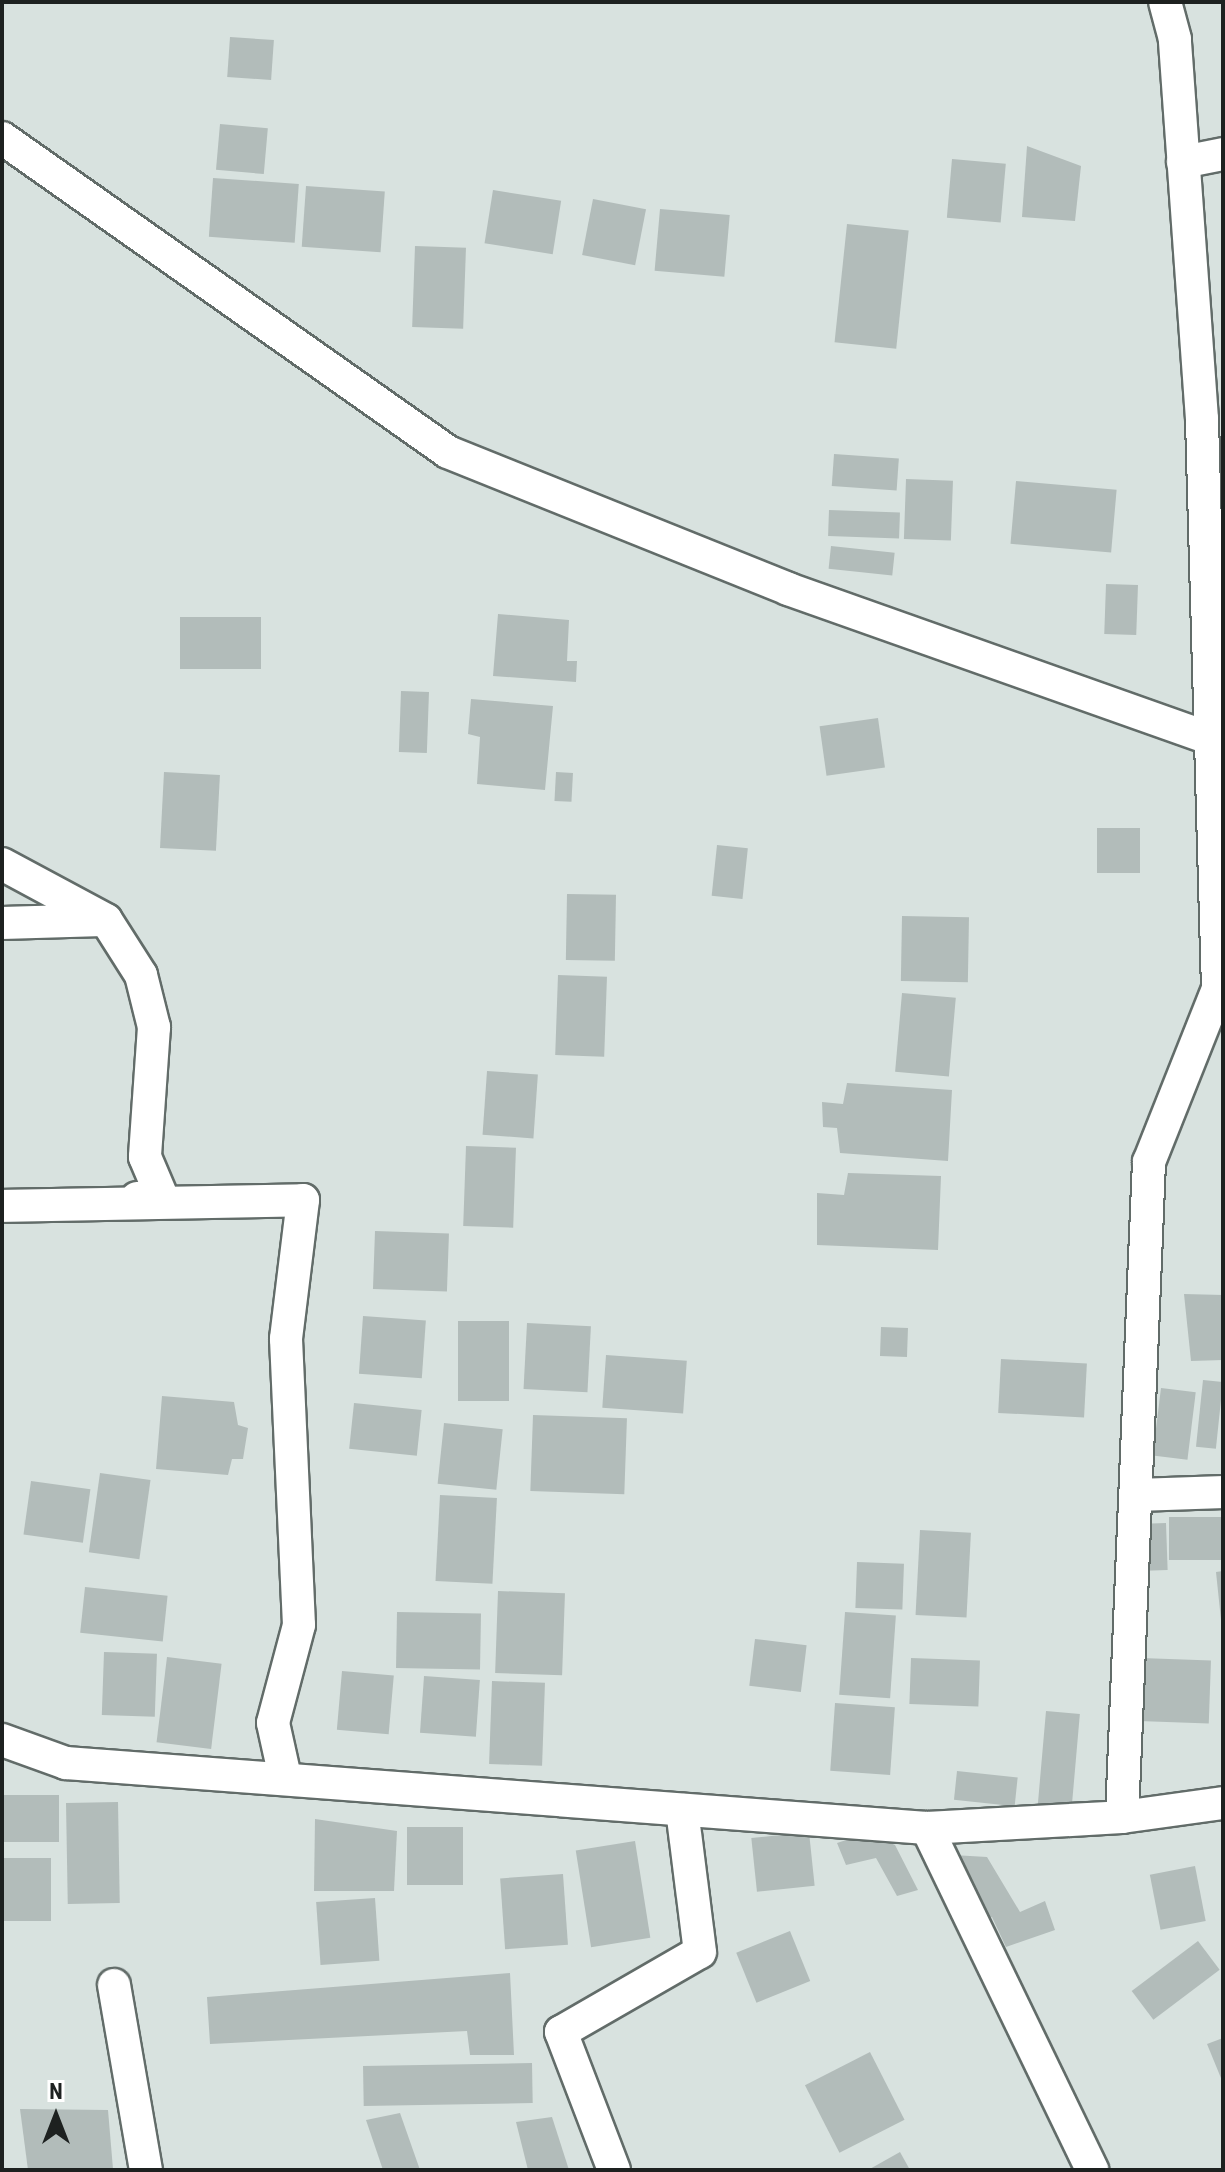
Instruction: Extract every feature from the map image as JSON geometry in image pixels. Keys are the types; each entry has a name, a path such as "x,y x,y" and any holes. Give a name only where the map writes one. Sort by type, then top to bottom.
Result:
{"street":[{"path":"1122,1817 1138,1495 1149,1162 1218,989 1202,419 1183,162 1165,2"},
{"path":"2,138 448,452 788,589 1211,739"},
{"path":"1183,162 1223,154"},
{"path":"2,864 106,920 141,975 154,1027 145,1157 162,1197 2,1206"},
{"path":"2,923 106,920"},
{"path":"2,1206 303,1200 286,1339 299,1625 273,1723 285,1777"},
{"path":"1138,1495 1223,1492"},
{"path":"2,1740 66,1763 285,1777 927,1828 1122,1817 1223,1803"},
{"path":"614,2170 561,2032 700,1952 682,1810"},
{"path":"927,1828 1092,2170"},
{"path":"114,1985 146,2170"}],"building":[{"path":"230,37 274,40 271,80 227,77"},
{"path":"220,124 268,128 264,174 216,170"},
{"path":"1027,146 1081,166 1075,221 1022,217"},
{"path":"952,159 1006,164 1001,222 947,218"},
{"path":"213,178 299,184 295,243 209,237"},
{"path":"306,186 385,192 381,252 302,247"},
{"path":"493,190 561,201 553,254 485,243"},
{"path":"593,199 646,209 635,265 582,255"},
{"path":"660,209 730,215 724,277 655,271"},
{"path":"847,224 909,230 896,349 835,342"},
{"path":"415,246 466,248 463,329 412,327"},
{"path":"834,454 899,459 897,490 832,486"},
{"path":"906,479 953,481 951,541 904,539"},
{"path":"1016,481 1117,490 1111,553 1011,544"},
{"path":"829,510 900,512 899,538 828,536"},
{"path":"831,546 895,553 892,576 829,569"},
{"path":"1106,584 1138,585 1136,635 1104,634"},
{"path":"498,614 569,620 567,661 577,661 576,682 493,676"},
{"path":"180,617 261,617 261,669 180,669"},
{"path":"401,691 429,692 427,753 399,752"},
{"path":"471,699 553,706 545,790 477,784 480,737 468,734"},
{"path":"878,718 885,768 827,776 820,726"},
{"path":"164,772 220,775 216,851 160,848"},
{"path":"556,772 573,773 571,802 554,801"},
{"path":"1097,828 1140,828 1140,873 1097,873"},
{"path":"717,845 748,848 742,899 712,896"},
{"path":"567,894 616,895 615,961 566,960"},
{"path":"902,916 969,917 968,982 901,981"},
{"path":"558,975 607,977 604,1057 555,1055"},
{"path":"902,993 956,998 949,1076 895,1072"},
{"path":"487,1071 538,1075 533,1138 483,1135"},
{"path":"847,1083 952,1090 948,1161 840,1153 837,1128 823,1127 822,1102 843,1104"},
{"path":"466,1146 516,1148 513,1228 463,1226"},
{"path":"848,1173 941,1176 938,1250 817,1245 817,1193 844,1195"},
{"path":"375,1231 449,1234 447,1292 373,1289"},
{"path":"1184,1294 1223,1295 1223,1360 1191,1361"},
{"path":"363,1316 426,1320 422,1378 359,1374"},
{"path":"458,1321 509,1321 509,1401 458,1401"},
{"path":"527,1323 591,1326 587,1392 524,1389"},
{"path":"881,1327 908,1328 907,1357 880,1356"},
{"path":"606,1355 687,1361 683,1414 602,1408"},
{"path":"1001,1359 1087,1364 1084,1417 998,1413"},
{"path":"1203,1380 1223,1382 1216,1449 1196,1447"},
{"path":"1161,1388 1196,1392 1187,1460 1153,1455"},
{"path":"162,1396 234,1402 238,1425 248,1428 243,1459 232,1459 228,1475 156,1469"},
{"path":"354,1403 422,1410 417,1456 349,1449"},
{"path":"533,1415 627,1418 624,1494 530,1491"},
{"path":"444,1423 503,1429 496,1490 438,1484"},
{"path":"100,1473 151,1480 139,1559 89,1552"},
{"path":"31,1481 90,1489 83,1543 23,1534"},
{"path":"440,1495 497,1498 492,1584 435,1581"},
{"path":"1169,1517 1223,1517 1223,1560 1169,1560"},
{"path":"1166,1523 1168,1570 1146,1571 1144,1524"},
{"path":"920,1530 971,1533 966,1618 916,1615"},
{"path":"857,1562 904,1564 902,1610 855,1608"},
{"path":"1223,1571 1223,1620 1221,1620 1216,1572"},
{"path":"85,1587 168,1596 163,1641 80,1633"},
{"path":"498,1591 565,1593 562,1675 495,1673"},
{"path":"397,1612 481,1613 480,1669 396,1668"},
{"path":"845,1612 896,1616 890,1698 839,1695"},
{"path":"755,1639 807,1645 801,1692 749,1686"},
{"path":"104,1652 157,1654 155,1717 102,1715"},
{"path":"167,1657 222,1664 211,1749 157,1742"},
{"path":"911,1658 980,1660 978,1706 909,1704"},
{"path":"1141,1658 1211,1660 1209,1723 1139,1721"},
{"path":"342,1671 394,1676 389,1734 337,1730"},
{"path":"424,1676 480,1680 476,1737 420,1733"},
{"path":"492,1681 545,1683 542,1766 489,1764"},
{"path":"835,1703 895,1707 890,1775 830,1771"},
{"path":"1046,1711 1080,1714 1072,1809 1038,1806"},
{"path":"957,1771 1018,1777 1015,1806 954,1800"},
{"path":"2,1795 59,1795 59,1842 2,1842"},
{"path":"118,1802 120,1903 68,1904 66,1803"},
{"path":"315,1819 397,1831 394,1891 314,1891"},
{"path":"407,1827 463,1827 463,1885 407,1885"},
{"path":"809,1832 815,1886 757,1892 751,1838"},
{"path":"868,1833 895,1845 918,1890 897,1896 876,1858 846,1865 837,1843"},
{"path":"635,1841 650,1938 591,1947 576,1850"},
{"path":"953,1855 987,1857 1020,1912 1045,1901 1055,1930 1006,1947 992,1917 979,1923"},
{"path":"2,1858 51,1858 51,1921 2,1921"},
{"path":"1195,1866 1206,1921 1161,1930 1150,1875"},
{"path":"563,1874 568,1945 505,1949 500,1878"},
{"path":"375,1898 379,1961 321,1965 316,1902"},
{"path":"790,1931 810,1981 756,2003 736,1953"},
{"path":"1198,1941 1220,1970 1153,2020 1132,1991"},
{"path":"510,1973 514,2055 470,2055 467,2031 210,2044 207,1997"},
{"path":"1223,2038 1223,2083 1207,2044"},
{"path":"870,2052 905,2120 839,2153 805,2085"},
{"path":"532,2063 533,2103 364,2106 363,2066"},
{"path":"20,2109 108,2110 113,2169 28,2170"},
{"path":"400,2113 420,2170 383,2170 366,2120"},
{"path":"552,2117 569,2170 528,2170 516,2122"},
{"path":"900,2152 910,2170 868,2170"}]}
